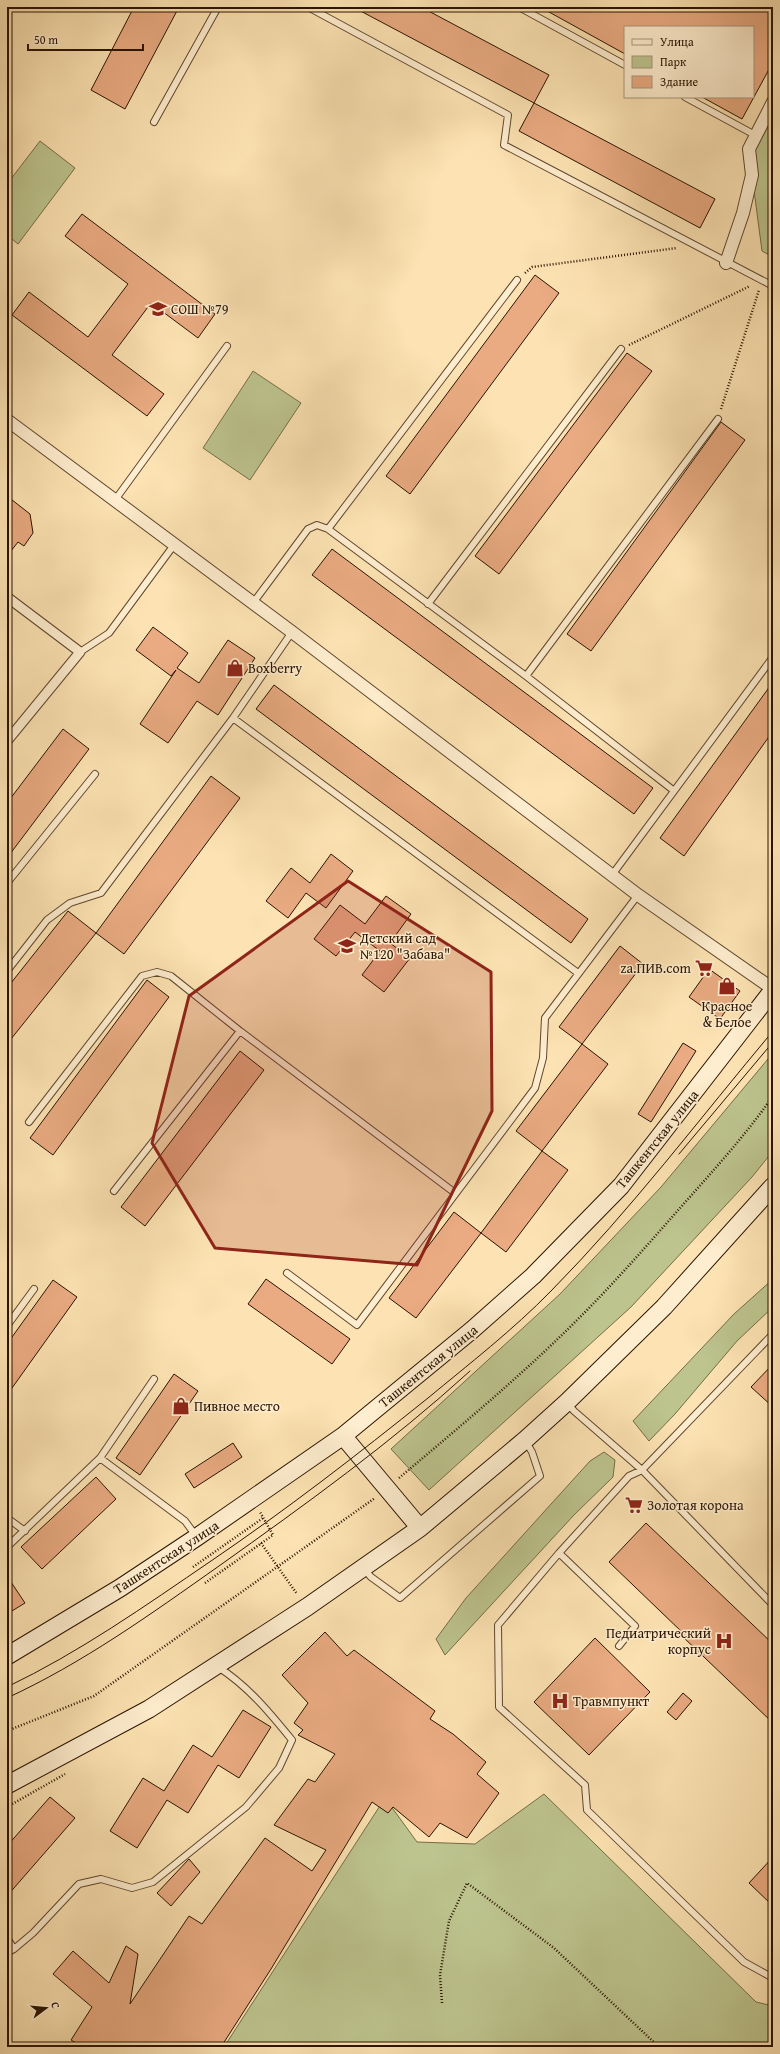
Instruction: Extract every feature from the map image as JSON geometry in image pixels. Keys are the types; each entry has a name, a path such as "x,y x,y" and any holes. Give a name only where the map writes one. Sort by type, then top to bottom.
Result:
{"main road":[{"name":"Ташкентская улица","path":"7,1656 120,1588 197,1537 343,1436 472,1330 534,1276 621,1186 773,990"},
{"path":"7,1785 68,1754 149,1709 364,1569 420,1528 525,1440 567,1402 664,1307 773,1187"},
{"path":"343,1436 420,1528"}],"street":[{"path":"726,263 743,213 752,175 749,150 773,102"},
{"path":"7,420 292,632 638,895 773,990"},
{"path":"7,597 80,652 7,741"}],"lane":[{"path":"154,122 218,7"},
{"path":"308,7 508,115 504,145 726,263 773,286"},
{"path":"518,7 624,64"},
{"path":"687,98 756,135"},
{"path":"328,528 517,280"},
{"path":"115,500 227,346"},
{"path":"428,604 621,349"},
{"path":"526,676 718,418"},
{"path":"253,603 308,529 317,525 328,528 526,676 673,790"},
{"path":"80,652 109,634 174,545"},
{"path":"7,971 47,920 70,903 101,892 233,718 292,632"},
{"path":"612,875 673,790 773,657"},
{"path":"233,718 578,973"},
{"path":"7,883 95,774"},
{"path":"287,1273 357,1325 535,1088 543,1058 545,1018 638,895"},
{"path":"29,1122 142,976 157,972 171,976 240,1031 455,1193"},
{"path":"114,1191 240,1031"},
{"path":"7,1326 34,1289"},
{"path":"773,1334 642,1470 629,1476 559,1553 498,1625 499,1707 585,1785 587,1810 744,1962 773,1978"},
{"path":"7,1547 25,1532 100,1458 154,1379"},
{"path":"567,1402 574,1410 642,1470 773,1605"},
{"path":"364,1569 371,1577 400,1598 540,1476 532,1452 525,1440"},
{"path":"100,1458 185,1521 197,1537"},
{"path":"7,1518 25,1532"},
{"path":"559,1553 636,1626 619,1646"},
{"path":"7,1953 33,1933 78,1884 101,1879 132,1888 153,1882 246,1807 279,1768 292,1740 267,1708 229,1674 216,1665"},
{"path":"7,1938 14,1949"}],"path":[{"path":"517,280 532,267 694,245"},
{"path":"621,349 762,280"},
{"path":"718,418 762,280"},
{"path":"7,1731 94,1696 297,1554 387,1488 487,1404 569,1328 634,1261 687,1201 753,1124 773,1096"},
{"path":"193,1567 263,1518 273,1535 260,1542 205,1583"},
{"path":"260,1542 307,1607"},
{"path":"442,2004 440,1975 449,1921 467,1883 554,1948 659,2047"}],"highlighted area":[{"path":"348,881 491,972 492,1111 417,1265 215,1248 152,1143 189,996"}],"green space":[{"path":"773,105 773,257 762,251 752,175 755,135"},
{"path":"40,141 75,168 18,244 7,235 7,184"},
{"path":"253,371 301,403 250,480 203,448"},
{"path":"773,1053 773,1151 752,1177 631,1307 429,1490 391,1449 560,1294 661,1187"},
{"path":"773,1279 773,1307 737,1341 675,1414 649,1441 633,1421 734,1314"},
{"path":"604,1452 615,1460 613,1477 574,1515 445,1655 436,1639 466,1598 590,1461"},
{"path":"544,1794 756,2002 773,2006 773,2047 224,2047 385,1798 417,1842 475,1844"}],"building":[{"path":"134,7 179,7 125,109 91,90"},
{"path":"353,7 421,7 549,75 534,103"},
{"path":"540,7 773,7 773,62 754,97 754,26 624,26 624,53"},
{"path":"704,98 753,98 742,119"},
{"path":"534,103 715,199 700,228 519,131"},
{"path":"82,214 215,314 198,338 151,303 112,355 164,394 147,416 12,315 29,292 88,337 128,284 65,236"},
{"path":"535,275 559,293 410,494 386,476"},
{"path":"627,353 652,371 499,574 475,556"},
{"path":"721,422 745,440 591,651 567,634"},
{"path":"7,496 30,514 33,533 24,546 18,542 7,556"},
{"path":"332,549 653,788 634,814 312,575"},
{"path":"153,627 188,653 177,668 199,683 228,640 255,658 218,715 197,701 168,743 140,724 176,670 171,676 136,650"},
{"path":"773,682 773,731 684,856 660,838"},
{"path":"274,685 588,919 571,943 256,709"},
{"path":"63,729 89,749 7,858 7,803"},
{"path":"211,776 240,798 124,954 96,933"},
{"path":"331,854 353,871 326,908 306,893 288,918 266,901 291,868 310,883"},
{"path":"386,896 411,914 390,943 410,958 384,992 362,975 380,951 355,932 336,956 314,939 340,905 365,924"},
{"path":"68,911 96,933 7,1044 7,988"},
{"path":"620,946 643,964 582,1044 559,1027"},
{"path":"709,969 740,991 720,1019 689,997"},
{"path":"147,980 169,997 53,1155 30,1138"},
{"path":"683,1043 696,1051 651,1122 638,1114"},
{"path":"582,1044 608,1064 542,1151 516,1131"},
{"path":"240,1051 264,1070 145,1226 121,1207"},
{"path":"542,1151 568,1170 506,1252 481,1233"},
{"path":"454,1212 481,1233 416,1318 389,1298"},
{"path":"266,1279 350,1339 332,1364 248,1304"},
{"path":"53,1280 77,1297 7,1395 7,1344"},
{"path":"773,1364 773,1407 751,1387"},
{"path":"174,1374 198,1391 140,1475 116,1458"},
{"path":"233,1443 242,1457 194,1488 185,1474"},
{"path":"96,1477 116,1499 42,1569 21,1547"},
{"name":"Педиатрический корпус","path":"646,1523 773,1644 773,1723 682,1636 684,1634 609,1562"},
{"path":"7,1576 25,1603 7,1614"},
{"path":"325,1632 347,1656 354,1650 435,1711 430,1719 453,1734 486,1762 477,1774 499,1793 467,1838 440,1823 429,1837 393,1807 388,1813 372,1802 271,1969 221,2047 83,2047 71,2040 92,2007 53,1974 73,1951 109,1983 126,1946 138,1954 130,2004 189,1916 202,1924 265,1838 312,1871 326,1850 274,1825 308,1779 315,1782 335,1754 298,1735 303,1730 294,1723 308,1703 282,1675"},
{"path":"595,1638 650,1692 589,1755 534,1702"},
{"path":"683,1693 692,1701 676,1720 667,1712"},
{"path":"243,1710 271,1727 239,1778 218,1765 188,1813 167,1800 137,1848 110,1831 143,1778 164,1791 193,1745 212,1757"},
{"path":"50,1797 75,1818 7,1896 7,1846"},
{"path":"773,1857 773,1906 749,1883"},
{"path":"189,1859 200,1872 171,1906 157,1893"}],"tram line":[{"path":"7,1687 60,1659 112,1628 239,1542 348,1461 491,1346 522,1319 581,1260 665,1163 773,1031"},
{"path":"679,1154 773,1042"},
{"path":"7,1698 90,1654 142,1620 219,1566 316,1496 379,1448 440,1398 470,1371"}],"place":[{"name":"СОШ №79","path":"158,309"},
{"name":"Boxberry","path":"235,668"},
{"name":"Детский сад №120 \"Забава\"","path":"347,946"},
{"name":"za.ПИВ.com","path":"704,968"},
{"name":"Красное & Белое","path":"727,986"},
{"name":"Пивное место","path":"181,1406"},
{"name":"Золотая корона","path":"634,1505"},
{"name":"Педиатрический корпус","path":"724,1641"},
{"name":"Травмпункт","path":"560,1701"}]}
